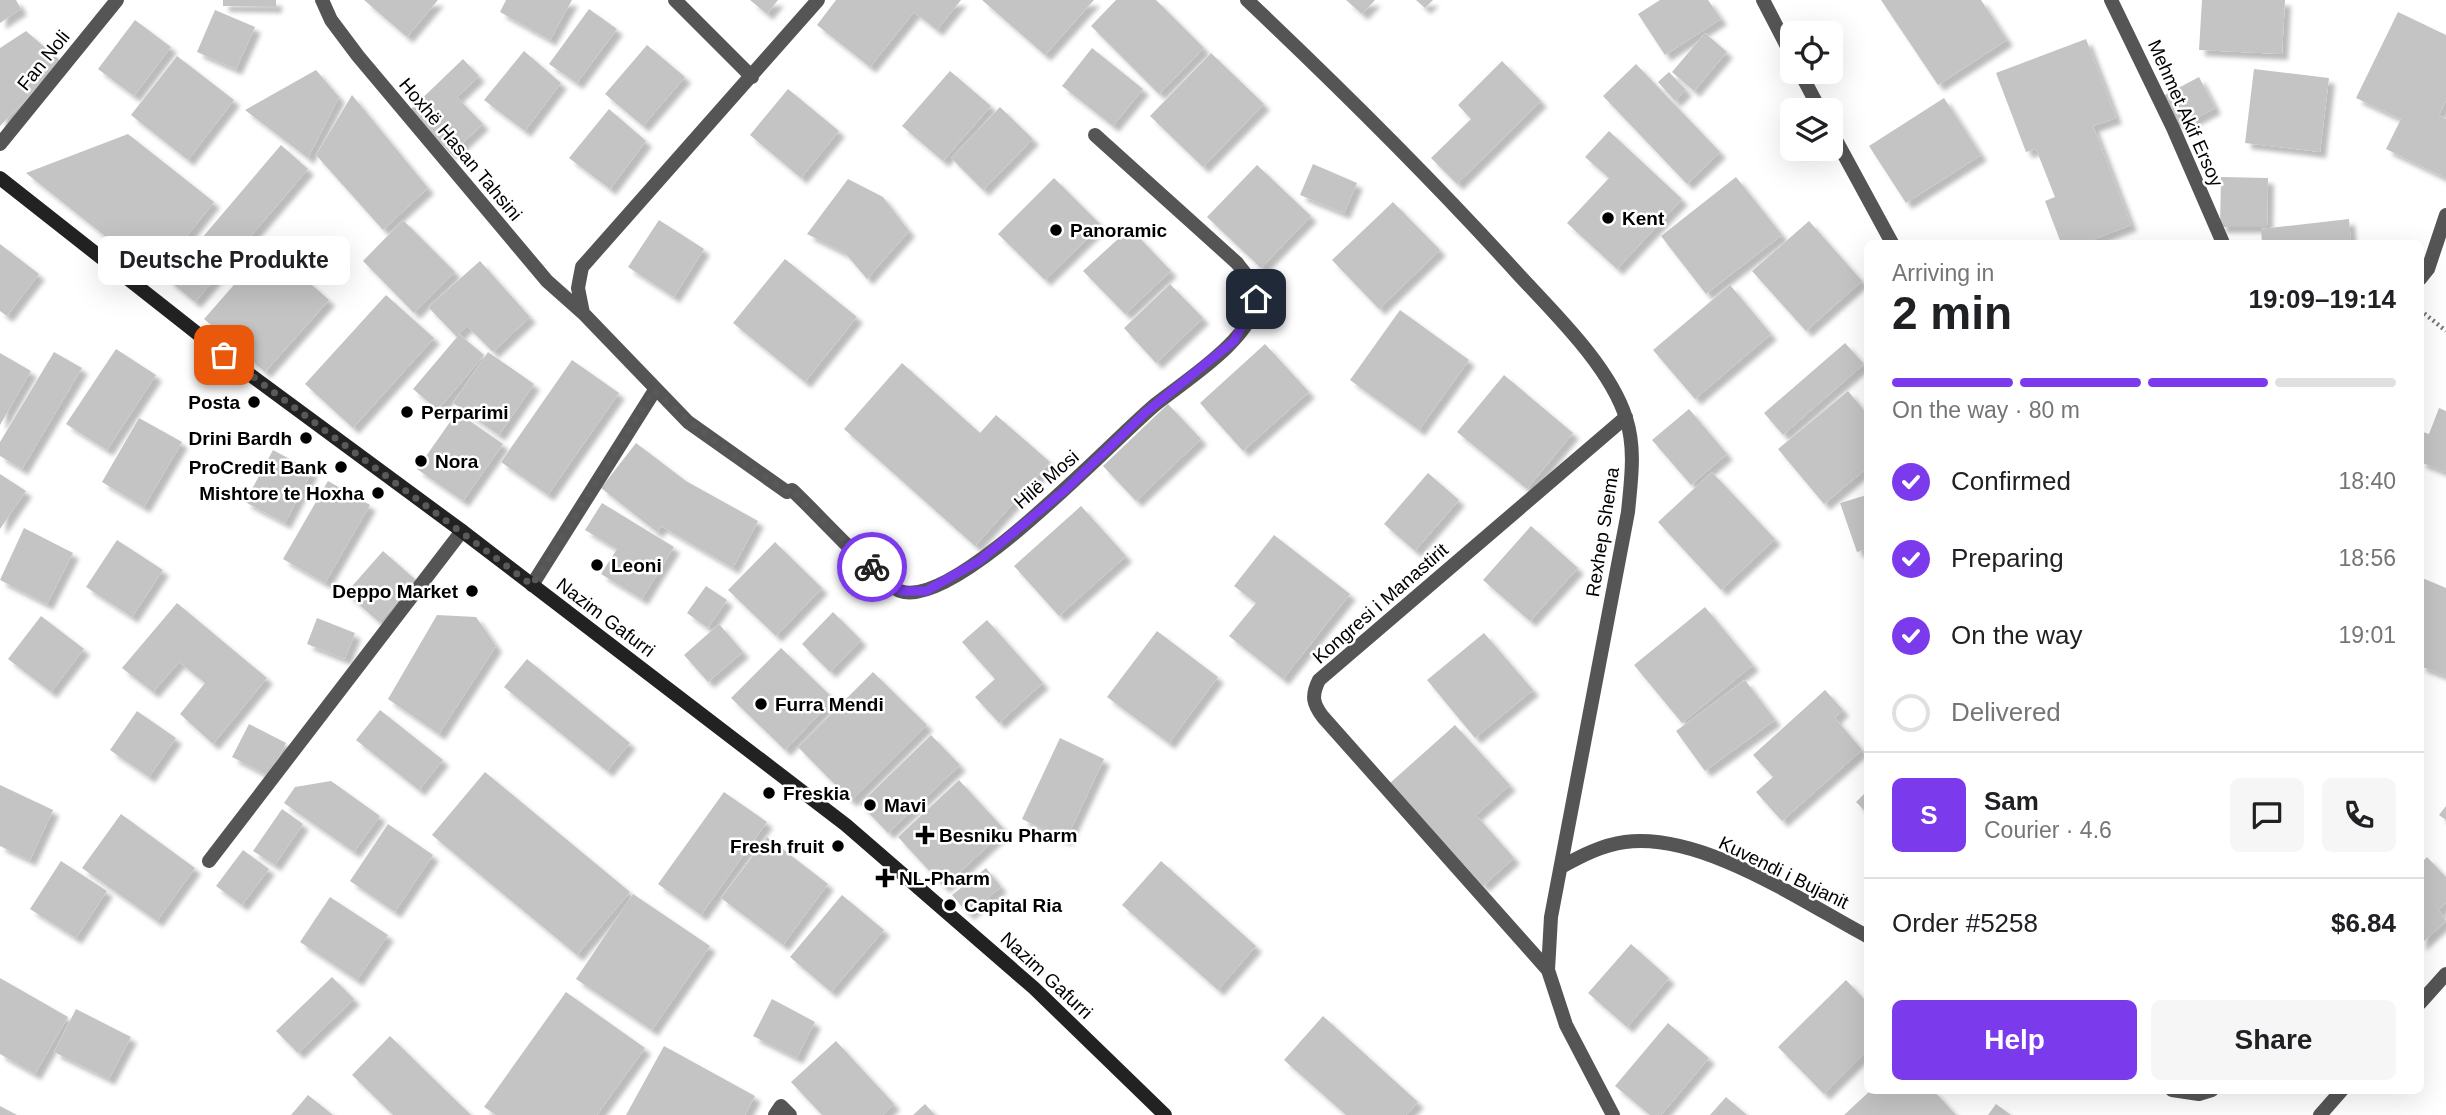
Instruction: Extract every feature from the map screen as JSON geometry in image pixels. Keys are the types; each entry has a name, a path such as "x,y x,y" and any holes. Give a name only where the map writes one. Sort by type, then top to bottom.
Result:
{"street":[{"name":"Fan Noli","path":"0,144 117,0"},
{"name":"Hoxhë Hasan Tahsini","path":"322,0 331,20 358,56 547,281 583,313 654,390"},
{"path":"675,0 752,77"},
{"path":"583,313 578,288 582,267 818,0"},
{"name":"Rexhep Shema","path":"1247,0 1442,191 1554,313 1609,383 1626,416 1633,448 1628,512 1551,917 1548,970 1566,1025 1613,1115"},
{"path":"1763,0 1780,33"},
{"name":"Mehmet Akif Ersoy","path":"2110,0 2173,128 2222,240"},
{"name":"Hilë Mosi","path":"654,390 688,422 720,446 787,492 792,490 882,578 901,591 926,591 951,580 979,561 1065,490 1146,412 1234,341 1256,299 1253,284 1237,263 1096,135"},
{"path":"1843,153 1890,240"},
{"name":"Nazim Gafurri","path":"0,178 245,371 462,531 846,825 1034,988 1165,1115"},
{"path":"2424,274 2446,215"},
{"path":"532,585 654,390"},
{"name":"Kongresi i Manastirit","path":"1548,970 1323,717 1314,705 1313,691 1319,681 1626,416"},
{"path":"209,861 462,531"},
{"name":"Kuvendi i Bujanit","path":"1561,867 1593,850 1627,842 1674,845 1719,859 1864,934"},
{"path":"2424,999 2446,974"},
{"path":"2320,1115 2338,1094"},
{"path":"775,1115 781,1106 790,1115"}],"path":[{"path":"2424,313 2446,331"}],"building":[{"path":"0,0 16,0 21,9 0,23"},
{"path":"223,0 276,0 276,7 223,6"},
{"path":"364,0 438,0 407,37"},
{"path":"506,0 572,0 550,40 500,12"},
{"path":"750,0 778,0 767,14"},
{"path":"836,0 961,0 937,30 914,12 870,67 817,25"},
{"path":"982,0 1094,0 1045,55"},
{"path":"1116,0 1156,0 1204,48 1159,94 1091,26"},
{"path":"1346,0 1375,0 1362,14"},
{"path":"1416,0 1433,0 1425,8"},
{"path":"1660,0 1708,0 1721,19 1665,55 1638,14"},
{"path":"1881,0 1981,0 2007,40 1938,85"},
{"path":"2202,0 2285,0 2282,54 2199,50"},
{"path":"589,9 617,29 577,83 549,64"},
{"path":"215,10 255,27 236,69 197,52"},
{"path":"2398,12 2446,35 2446,100 2439,115 2446,119 2446,178 2386,149 2401,119 2356,98"},
{"path":"135,20 171,47 134,96 98,69"},
{"path":"26,31 62,62 0,126 0,48"},
{"path":"1705,33 1727,52 1694,91 1672,72"},
{"path":"2086,39 2116,118 2093,126 2131,225 2092,240 2060,240 2045,201 2055,197 2036,149 2026,152 1996,73"},
{"path":"647,45 685,77 643,126 605,94"},
{"path":"1092,48 1143,89 1113,126 1062,86"},
{"path":"524,51 561,83 525,131 484,100"},
{"path":"1211,53 1264,104 1203,167 1150,116"},
{"path":"177,56 234,100 188,160 131,115"},
{"path":"463,59 479,76 457,97 483,124 451,154 409,111"},
{"path":"1502,61 1541,101 1457,184 1431,158 1471,119 1458,105"},
{"path":"1636,64 1720,152 1687,184 1603,96"},
{"path":"2254,69 2329,78 2320,152 2245,143"},
{"path":"316,70 339,97 308,158 245,110"},
{"path":"950,71 991,106 943,161 902,126"},
{"path":"1669,72 1686,90 1675,101 1658,82"},
{"path":"2199,77 2215,108 2180,127 2163,96"},
{"path":"788,89 839,131 801,178 750,135"},
{"path":"352,95 428,188 383,230 316,155"},
{"path":"1944,98 1981,155 1906,203 1869,146"},
{"path":"1000,107 1033,139 983,190 951,158"},
{"path":"609,109 646,141 610,189 569,158"},
{"path":"1609,131 1682,199 1617,269 1567,223 1609,178 1585,157"},
{"path":"128,134 214,202 155,276 26,173"},
{"path":"281,145 308,169 195,302 167,279"},
{"path":"1313,164 1357,183 1344,213 1300,195"},
{"path":"1257,165 1311,216 1261,268 1207,217"},
{"path":"1736,177 1782,235 1706,294 1661,236"},
{"path":"2221,177 2268,178 2267,227 2220,227"},
{"path":"1054,178 1101,225 1045,280 998,234"},
{"path":"848,179 883,197 909,231 867,279 845,253 807,234"},
{"path":"1393,202 1440,250 1379,309 1332,260"},
{"path":"2349,219 2351,240 2262,240 2261,229"},
{"path":"403,220 455,272 414,313 363,261"},
{"path":"659,220 704,249 674,297 628,267"},
{"path":"1809,221 1862,281 1806,331 1752,271"},
{"path":"1130,228 1171,271 1125,314 1083,271"},
{"path":"0,244 39,274 7,316 0,311"},
{"path":"268,246 329,300 265,372 204,319"},
{"path":"785,259 857,317 805,382 733,323"},
{"path":"480,261 530,317 493,352 467,326 459,334 484,355 438,410 413,389 457,337 428,307"},
{"path":"1170,284 1203,318 1156,363 1124,328"},
{"path":"1730,285 1771,334 1695,399 1653,350"},
{"path":"386,295 434,338 353,428 305,384"},
{"path":"1400,310 1469,360 1419,430 1350,380"},
{"path":"1845,343 1864,364 1783,435 1764,413"},
{"path":"1265,344 1309,392 1243,451 1200,403"},
{"path":"116,349 156,375 107,450 66,424"},
{"path":"54,352 82,368 22,469 0,456 0,442"},
{"path":"488,352 534,384 499,435 453,403"},
{"path":"0,353 31,371 0,425"},
{"path":"572,360 619,393 548,495 501,462"},
{"path":"902,363 980,433 996,415 1050,462 975,546 844,429"},
{"path":"1504,375 1573,433 1527,489 1457,432"},
{"path":"1848,391 1864,410 1864,471 1824,504 1778,449"},
{"path":"1168,404 1201,439 1136,501 1103,466"},
{"path":"2439,408 2446,411 2446,472 2424,464 2424,432 2429,434"},
{"path":"1689,409 1727,454 1691,485 1652,440"},
{"path":"457,412 503,444 463,501 417,469"},
{"path":"139,418 182,442 144,507 102,482"},
{"path":"636,443 686,481 758,521 733,568 661,526 657,532 601,488"},
{"path":"273,450 312,471 285,523 245,502"},
{"path":"1712,472 1775,539 1721,590 1658,522"},
{"path":"1428,473 1459,500 1415,551 1384,524"},
{"path":"0,474 26,491 0,529"},
{"path":"328,481 370,505 325,583 283,559"},
{"path":"1864,496 1864,550 1857,552 1840,503"},
{"path":"602,503 674,547 642,599 601,574 617,549 585,530"},
{"path":"1081,506 1126,556 1059,616 1014,566"},
{"path":"1531,526 1578,568 1530,621 1483,580"},
{"path":"24,528 73,553 47,604 0,580"},
{"path":"1274,535 1350,594 1283,679 1229,636 1256,603 1234,586"},
{"path":"117,540 163,570 132,617 86,587"},
{"path":"775,542 822,588 776,636 728,590"},
{"path":"383,551 416,580 379,622 346,593"},
{"path":"2424,579 2446,588 2446,676 2424,668"},
{"path":"706,586 727,600 708,628 687,613"},
{"path":"177,603 267,678 213,744 180,714 205,683 179,662 153,692 122,668"},
{"path":"1705,607 1753,665 1682,723 1634,665"},
{"path":"833,612 861,640 830,672 802,644"},
{"path":"437,615 476,617 496,646 439,734 388,699"},
{"path":"41,616 84,649 51,692 8,659"},
{"path":"317,618 355,633 345,659 307,644"},
{"path":"987,620 1043,683 999,723 975,697 995,679 962,642"},
{"path":"719,624 743,652 708,682 684,655"},
{"path":"1157,631 1218,677 1169,743 1107,697"},
{"path":"1484,633 1533,690 1475,738 1427,680"},
{"path":"781,648 834,699 785,750 731,698"},
{"path":"527,659 630,743 607,771 504,687"},
{"path":"873,672 927,725 851,801 798,747"},
{"path":"1745,680 1775,720 1705,771 1676,731"},
{"path":"1825,690 1843,710 1835,718 1862,750 1782,821 1756,792 1773,777 1753,755"},
{"path":"380,710 443,760 419,790 356,740"},
{"path":"137,711 176,738 149,777 110,750"},
{"path":"249,724 286,743 269,776 232,757"},
{"path":"1455,725 1510,785 1476,815 1514,858 1483,886 1390,783"},
{"path":"931,735 960,765 888,833 860,804"},
{"path":"1060,738 1104,759 1066,840 1022,819"},
{"path":"485,772 630,892 577,955 432,835"},
{"path":"959,780 1005,830 944,887 898,837"},
{"path":"331,781 380,816 354,852 284,803 295,787"},
{"path":"0,785 53,810 30,860 0,846"},
{"path":"724,792 767,822 701,915 658,884"},
{"path":"1864,794 1864,810 1856,802"},
{"path":"2446,806 2446,820 2439,815"},
{"path":"282,809 303,824 275,865 253,851"},
{"path":"121,814 195,868 157,921 82,868"},
{"path":"388,824 433,855 395,912 350,881"},
{"path":"767,837 828,884 783,945 721,898"},
{"path":"243,850 269,869 242,905 216,886"},
{"path":"2427,857 2446,877 2446,903 2439,910 2446,921 2424,941 2424,860"},
{"path":"61,861 107,891 76,938 30,909"},
{"path":"1161,861 1256,946 1218,990 1122,905"},
{"path":"986,868 1001,887 968,914 952,895"},
{"path":"633,894 710,946 652,1030 576,979"},
{"path":"842,895 884,930 831,992 790,957"},
{"path":"330,897 388,935 357,980 300,942"},
{"path":"1631,944 1669,978 1627,1027 1588,993"},
{"path":"332,977 354,999 298,1053 276,1031"},
{"path":"0,978 68,1017 35,1074 0,1054"},
{"path":"1846,980 1864,999 1864,1054 1824,1094 1778,1047"},
{"path":"566,992 645,1048 597,1115 496,1115 484,1107"},
{"path":"772,999 815,1022 797,1058 753,1036"},
{"path":"76,1009 131,1037 109,1079 54,1052"},
{"path":"1323,1016 1418,1102 1406,1115 1346,1115 1284,1060"},
{"path":"1668,1023 1709,1058 1661,1115 1650,1115 1615,1086"},
{"path":"390,1036 471,1115 393,1115 352,1075"},
{"path":"836,1041 894,1104 883,1115 822,1115 791,1082"},
{"path":"664,1046 755,1096 745,1115 626,1115"},
{"path":"1867,1094 1937,1094 1956,1115 1844,1115"},
{"path":"308,1095 333,1115 291,1115"},
{"path":"1726,1097 1747,1115 1710,1115"},
{"path":"925,1104 935,1115 913,1115"},
{"path":"1996,1104 2011,1115 1988,1115"},
{"path":"0,1106 17,1115 0,1115"}],"way so far":[{"path":"224,355 532,585 654,390 688,422 720,446 787,492 792,490 872,567"}],"place":[{"name":"Kent","path":"1608,218"},
{"name":"Panoramic","path":"1056,230"},
{"name":"Deutsche Produkte","path":"224,355"},
{"name":"Posta","path":"254,402"},
{"name":"Perparimi","path":"407,412"},
{"name":"Drini Bardh","path":"306,438"},
{"name":"Nora","path":"421,461"},
{"name":"ProCredit Bank","path":"341,467"},
{"name":"Mishtore te Hoxha","path":"378,493"},
{"name":"Leoni","path":"597,565"},
{"name":"Deppo Market","path":"472,591"},
{"name":"Furra Mendi","path":"761,704"},
{"name":"Freskia","path":"769,793"},
{"name":"Mavi","path":"870,805"},
{"name":"Besniku Pharm","path":"925,835"},
{"name":"Fresh fruit","path":"838,846"},
{"name":"NL-Pharm","path":"885,878"},
{"name":"Capital Ria","path":"950,905"}],"route":[{"path":"872,567 901,591 926,591 951,580 979,561 1065,490 1146,412 1234,341 1248,319 1256,299"}]}
